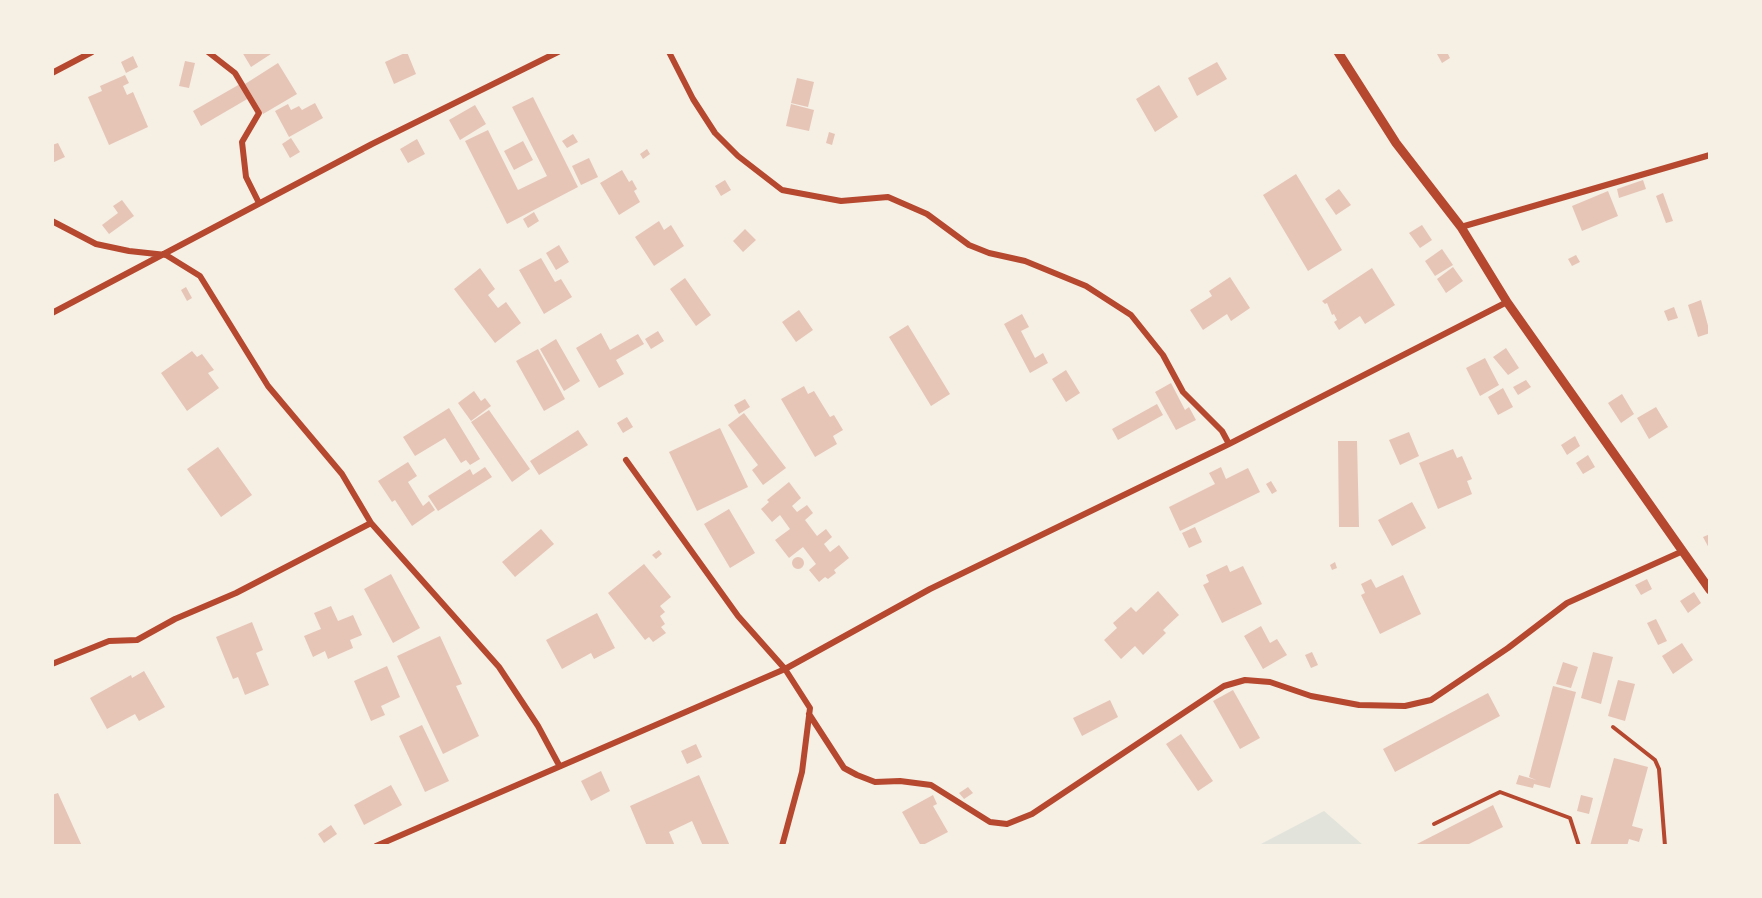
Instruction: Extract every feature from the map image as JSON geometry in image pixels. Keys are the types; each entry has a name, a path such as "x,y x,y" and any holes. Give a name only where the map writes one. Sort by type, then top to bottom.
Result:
{"street":[{"path":"52,73 92,52"},
{"path":"208,52 236,73 259,112 242,142 246,177 259,203"},
{"path":"52,313 166,255 372,144 558,52"},
{"path":"669,52 693,99 715,133 738,156 782,190 841,201 888,196 927,214 969,244 989,253 1025,261 1086,286 1131,315 1163,355 1183,392 1222,431 1229,444"},
{"path":"1338,52 1396,143 1461,227 1507,302 1710,590"},
{"path":"1461,227 1710,155"},
{"path":"52,221 96,244 166,255 200,276 268,386 342,474 371,523 499,667 538,726 559,765"},
{"path":"375,846 785,669 930,589 1229,444 1507,302"},
{"path":"626,460 738,616 803,693 810,708 802,772 782,846"},
{"path":"52,664 109,640 136,640 175,619 236,593 371,523"},
{"path":"809,714 844,768 875,782 900,781 932,785 990,822 1007,824 1042,808 1224,686 1245,680 1270,682 1311,696 1359,705 1405,706 1431,700 1508,648 1568,603 1683,551"}],"lane":[{"path":"1613,727 1655,760 1659,769 1665,846"},
{"path":"1434,824 1500,792 1570,818 1579,846"}],"shaded area":[{"path":"1324,811 1363,845 1259,845"}],"building":[{"path":"242,52 274,52 251,67"},
{"path":"407,52 416,74 394,84 385,62"},
{"path":"1447,52 1450,58 1442,63 1437,54"},
{"path":"133,56 138,67 126,73 121,62"},
{"path":"185,61 195,63 189,88 179,86"},
{"path":"1217,62 1227,79 1197,96 1188,78"},
{"path":"278,63 297,94 263,114 245,84"},
{"path":"125,75 129,83 123,86 127,95 133,92 148,127 109,145 88,97 102,91 100,86"},
{"path":"797,78 814,82 808,107 791,103"},
{"path":"240,84 249,98 201,126 193,111"},
{"path":"1159,85 1178,117 1155,132 1136,99"},
{"path":"533,97 578,187 507,224 465,141 488,130 518,190 547,176 512,107"},
{"path":"315,103 323,118 289,137 275,111 288,104 291,110 299,106 302,110"},
{"path":"791,104 814,110 809,131 786,126"},
{"path":"475,105 486,124 460,140 449,120"},
{"path":"829,132 835,134 832,145 826,143"},
{"path":"573,134 578,142 567,148 562,141"},
{"path":"291,138 300,152 290,158 282,144"},
{"path":"417,139 425,154 408,163 400,149"},
{"path":"523,141 533,160 514,170 504,151"},
{"path":"58,143 65,157 52,163 52,145"},
{"path":"647,149 650,154 643,159 640,154"},
{"path":"589,158 598,177 581,185 572,166"},
{"path":"622,170 629,182 632,180 637,189 634,191 640,202 619,215 600,183"},
{"path":"1296,174 1342,250 1308,271 1263,195"},
{"path":"725,180 731,190 721,196 715,186"},
{"path":"1643,180 1646,189 1619,198 1617,189"},
{"path":"1339,189 1351,205 1336,215 1325,199"},
{"path":"1608,191 1618,216 1582,231 1572,206"},
{"path":"1663,193 1673,221 1666,223 1656,196"},
{"path":"122,200 134,216 109,234 102,225 118,213 113,206"},
{"path":"534,212 539,221 528,228 523,219"},
{"path":"659,221 664,230 671,225 684,246 654,266 635,237"},
{"path":"1422,225 1432,240 1420,248 1409,233"},
{"path":"745,229 756,240 743,252 733,241"},
{"path":"559,245 569,262 556,270 546,253"},
{"path":"1442,249 1453,265 1435,276 1425,261"},
{"path":"1576,255 1580,262 1572,266 1568,259"},
{"path":"541,258 555,282 561,279 572,297 544,314 519,270"},
{"path":"1453,267 1463,281 1446,293 1437,279"},
{"path":"480,268 495,289 488,295 498,308 506,302 521,323 495,343 454,289"},
{"path":"1372,268 1395,305 1365,324 1360,316 1339,330 1334,322 1337,320 1334,314 1332,315 1327,303 1322,301"},
{"path":"1230,277 1250,308 1231,321 1227,314 1203,330 1190,310 1212,296 1209,291"},
{"path":"685,278 711,315 696,326 670,289"},
{"path":"186,287 192,298 187,301 181,290"},
{"path":"1701,300 1710,333 1698,337 1688,305"},
{"path":"1674,307 1678,318 1668,321 1664,311"},
{"path":"799,310 813,330 796,342 782,322"},
{"path":"1022,314 1029,327 1021,331 1035,358 1043,353 1048,363 1030,373 1004,324"},
{"path":"908,325 950,394 931,406 889,337"},
{"path":"658,331 664,341 651,349 645,339"},
{"path":"601,333 610,350 638,334 644,344 616,360 624,374 599,388 576,348"},
{"path":"556,339 580,381 564,391 540,349"},
{"path":"1506,348 1519,368 1508,375 1493,357"},
{"path":"538,349 565,399 544,411 516,361"},
{"path":"192,351 197,357 202,354 214,370 208,373 219,388 187,411 161,373"},
{"path":"1485,358 1499,385 1480,396 1466,368"},
{"path":"1066,370 1080,393 1066,402 1052,379"},
{"path":"1526,380 1531,387 1518,395 1513,387"},
{"path":"1171,383 1185,410 1189,407 1196,420 1176,430 1155,392"},
{"path":"804,386 808,394 814,391 830,417 834,415 843,430 833,436 837,444 815,457 781,399"},
{"path":"1503,388 1513,407 1498,415 1488,397"},
{"path":"474,391 481,401 485,398 491,406 471,421 458,403"},
{"path":"1622,394 1634,414 1621,423 1608,403"},
{"path":"745,399 750,407 739,414 734,405"},
{"path":"1157,404 1163,415 1118,440 1112,429"},
{"path":"1656,407 1668,427 1649,439 1637,418"},
{"path":"449,408 480,459 470,465 466,460 461,463 445,438 415,456 403,437"},
{"path":"489,410 530,469 512,482 471,422"},
{"path":"744,413 786,468 763,485 752,470 758,465 728,425"},
{"path":"627,417 633,427 623,433 617,423"},
{"path":"720,428 748,487 697,511 669,452"},
{"path":"578,430 588,445 539,475 530,461"},
{"path":"1409,432 1419,456 1400,465 1389,440"},
{"path":"1575,436 1580,446 1567,455 1561,445"},
{"path":"1338,441 1357,441 1359,527 1339,527"},
{"path":"218,447 252,495 221,517 187,469"},
{"path":"1453,449 1457,458 1462,456 1472,479 1467,481 1472,494 1438,509 1419,463"},
{"path":"1588,455 1595,467 1583,474 1576,463"},
{"path":"408,462 417,476 408,482 423,506 429,501 435,510 412,526 395,500 392,502 378,481"},
{"path":"485,467 492,477 438,511 428,496 470,469 473,475"},
{"path":"1221,467 1226,479 1248,468 1260,492 1180,531 1169,507 1215,484 1209,473"},
{"path":"1271,481 1277,491 1272,494 1266,484"},
{"path":"789,482 801,498 792,506 797,512 807,505 813,513 805,520 817,536 826,529 832,537 824,544 830,552 839,545 849,558 834,570 836,573 828,579 825,577 819,582 809,570 816,564 803,547 789,558 775,540 790,529 780,515 772,522 761,509 769,502 767,500"},
{"path":"1412,502 1426,528 1392,546 1378,520"},
{"path":"729,509 755,553 730,568 704,524"},
{"path":"1195,527 1202,542 1189,548 1182,533"},
{"path":"541,529 554,544 515,577 502,562"},
{"path":"1710,534 1710,550 1703,537"},
{"path":"659,550 662,554 656,559 652,555"},
{"path":"800,557 803,558 803,568 796,569 793,568 792,561 793,558"},
{"path":"1335,562 1337,568 1332,570 1330,565"},
{"path":"644,564 671,597 660,606 665,612 660,616 665,624 661,627 666,633 653,642 649,637 645,640 608,593"},
{"path":"1227,565 1230,572 1243,566 1262,604 1222,623 1203,585 1209,582 1206,575"},
{"path":"391,574 420,628 393,643 364,589"},
{"path":"1403,575 1421,614 1380,634 1361,595 1365,593 1361,584 1371,579 1376,588"},
{"path":"1647,579 1652,589 1641,595 1635,585"},
{"path":"1158,591 1179,615 1163,630 1166,633 1143,655 1135,646 1121,659 1104,640 1117,628 1113,623 1131,607 1136,612"},
{"path":"1694,592 1701,603 1688,613 1680,601"},
{"path":"331,606 338,621 353,615 362,635 350,640 353,648 328,659 325,651 313,657 304,636 321,629 314,613"},
{"path":"597,613 615,648 594,659 591,653 562,669 546,640"},
{"path":"1656,619 1667,641 1658,645 1647,623"},
{"path":"252,622 263,650 256,653 269,685 245,695 238,677 233,679 216,637"},
{"path":"1261,626 1270,643 1277,639 1287,655 1263,669 1244,636"},
{"path":"440,636 462,684 456,686 479,736 443,754 397,656"},
{"path":"1682,643 1693,660 1673,674 1662,656"},
{"path":"1312,652 1318,665 1311,668 1305,655"},
{"path":"1593,652 1613,657 1601,704 1581,698"},
{"path":"1563,662 1578,667 1571,688 1556,684"},
{"path":"387,666 400,697 381,706 385,715 371,721 354,681"},
{"path":"144,671 165,707 139,721 135,714 107,729 90,698 131,675 132,678"},
{"path":"1618,680 1635,684 1625,721 1608,716"},
{"path":"1553,686 1576,692 1550,788 1534,784 1533,788 1516,784 1519,775 1536,780 1529,777"},
{"path":"1233,690 1260,738 1240,749 1213,701"},
{"path":"1488,693 1500,716 1395,772 1383,749"},
{"path":"1110,700 1118,717 1082,736 1073,718"},
{"path":"422,725 449,781 425,792 399,736"},
{"path":"1181,734 1213,781 1198,791 1166,744"},
{"path":"696,744 702,757 687,764 681,751"},
{"path":"1614,758 1648,767 1632,826 1643,829 1639,842 1629,839 1627,846 1590,846"},
{"path":"601,771 610,791 591,801 581,781"},
{"path":"699,775 730,846 703,846 692,821 669,832 675,846 647,846 630,806"},
{"path":"391,785 402,805 364,825 354,805"},
{"path":"968,787 973,793 964,799 959,793"},
{"path":"58,793 82,846 52,846 52,795"},
{"path":"933,795 937,804 933,806 948,832 921,846 902,812"},
{"path":"1581,795 1593,798 1589,814 1577,811"},
{"path":"1493,805 1503,827 1465,846 1413,846"},
{"path":"331,825 337,834 324,843 318,834"}]}
